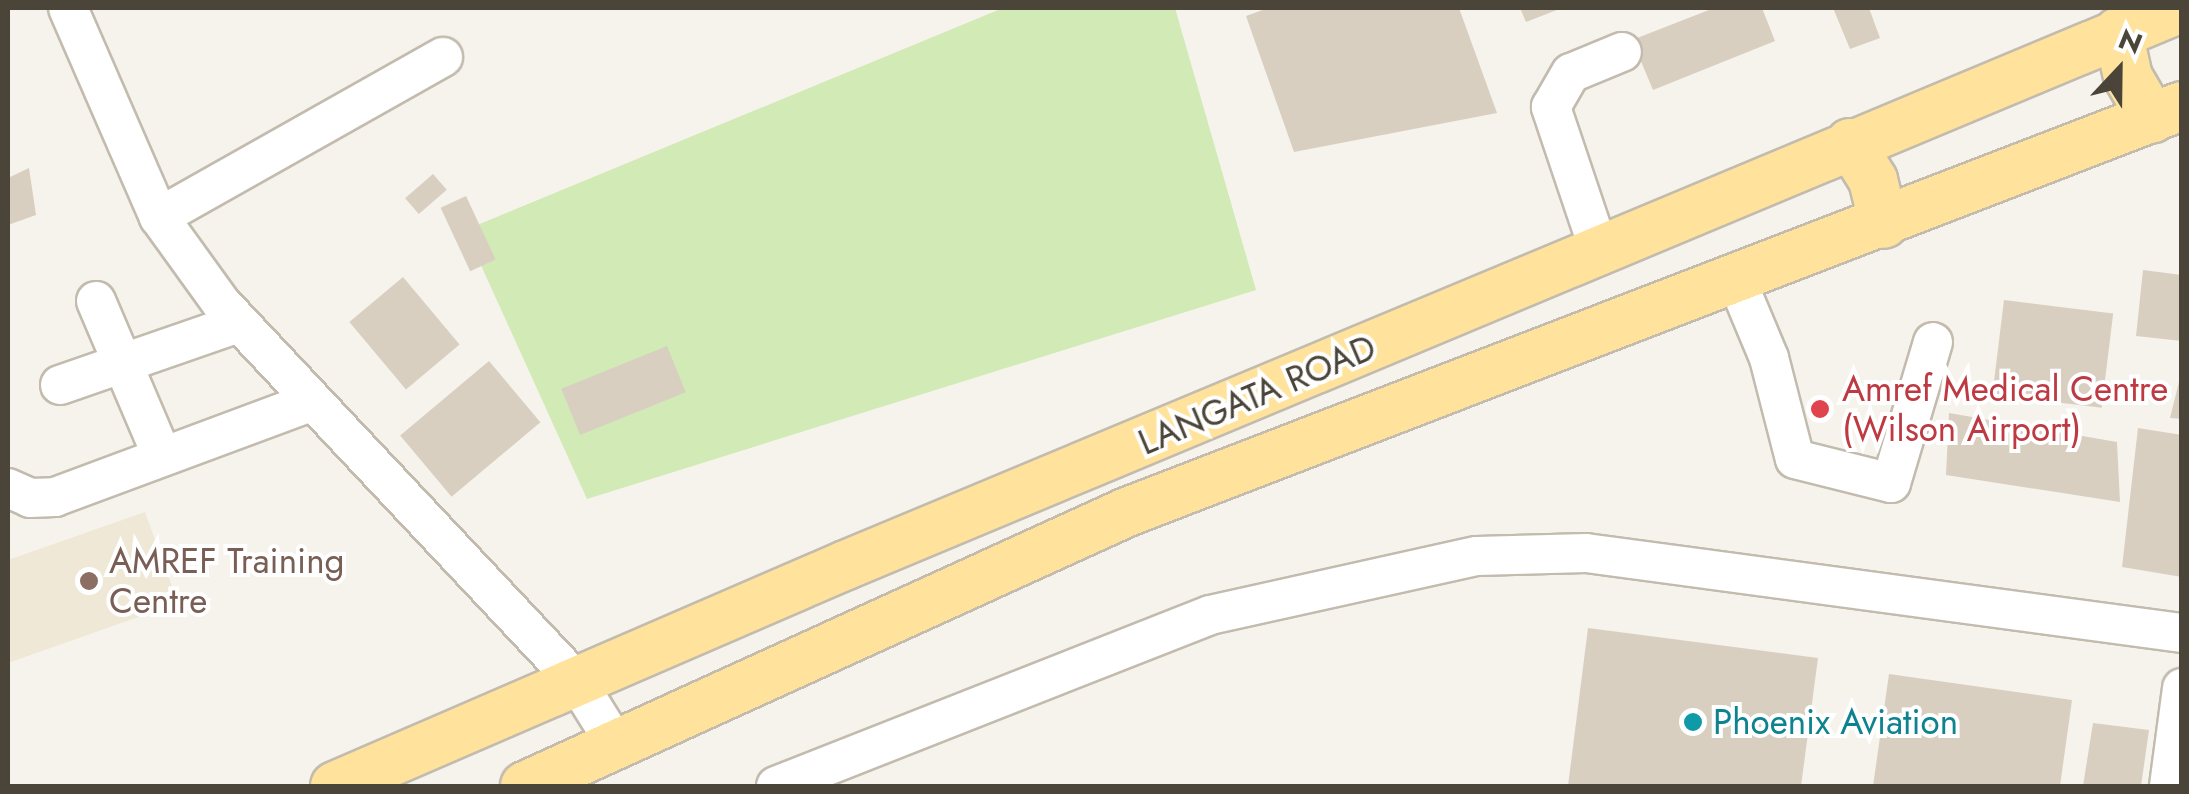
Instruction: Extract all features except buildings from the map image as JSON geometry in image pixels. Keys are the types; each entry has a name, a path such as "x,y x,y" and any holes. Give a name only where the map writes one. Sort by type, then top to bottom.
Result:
{"main road":[{"name":"LANGATA ROAD","path":"335,786 1850,143 2181,8"},
{"path":"2118,32 2128,77 2167,112"},
{"name":"LANGATA ROAD","path":"524,786 1127,512 2167,112"},
{"path":"1850,143 1874,180 1884,224"}],"street":[{"path":"68,8 159,217 239,322 577,682 616,742"},
{"path":"1599,250 1551,107 1571,73 1622,52"},
{"path":"159,217 444,58"},
{"path":"1736,280 1769,358 1795,459 1891,482 1933,342"},
{"path":"96,301 155,439"},
{"path":"60,385 239,322"},
{"path":"8,473 32,481 304,394"},
{"path":"8,488 30,498 55,498 304,394"},
{"path":"776,786 1210,615 1477,556 1586,553 2182,633"},
{"path":"2169,786 2182,688"}],"shaded area":[{"name":"AMREF Training Centre","path":"145,512 178,603 8,663 8,560"}],"green space":[{"path":"1003,8 1175,8 1256,290 587,499 465,230"}],"place":[{"name":"Amref Medical Centre (Wilson Airport)","path":"1820,409"},
{"name":"AMREF Training Centre","path":"89,581"},
{"name":"Phoenix Aviation","path":"1693,722"}]}
